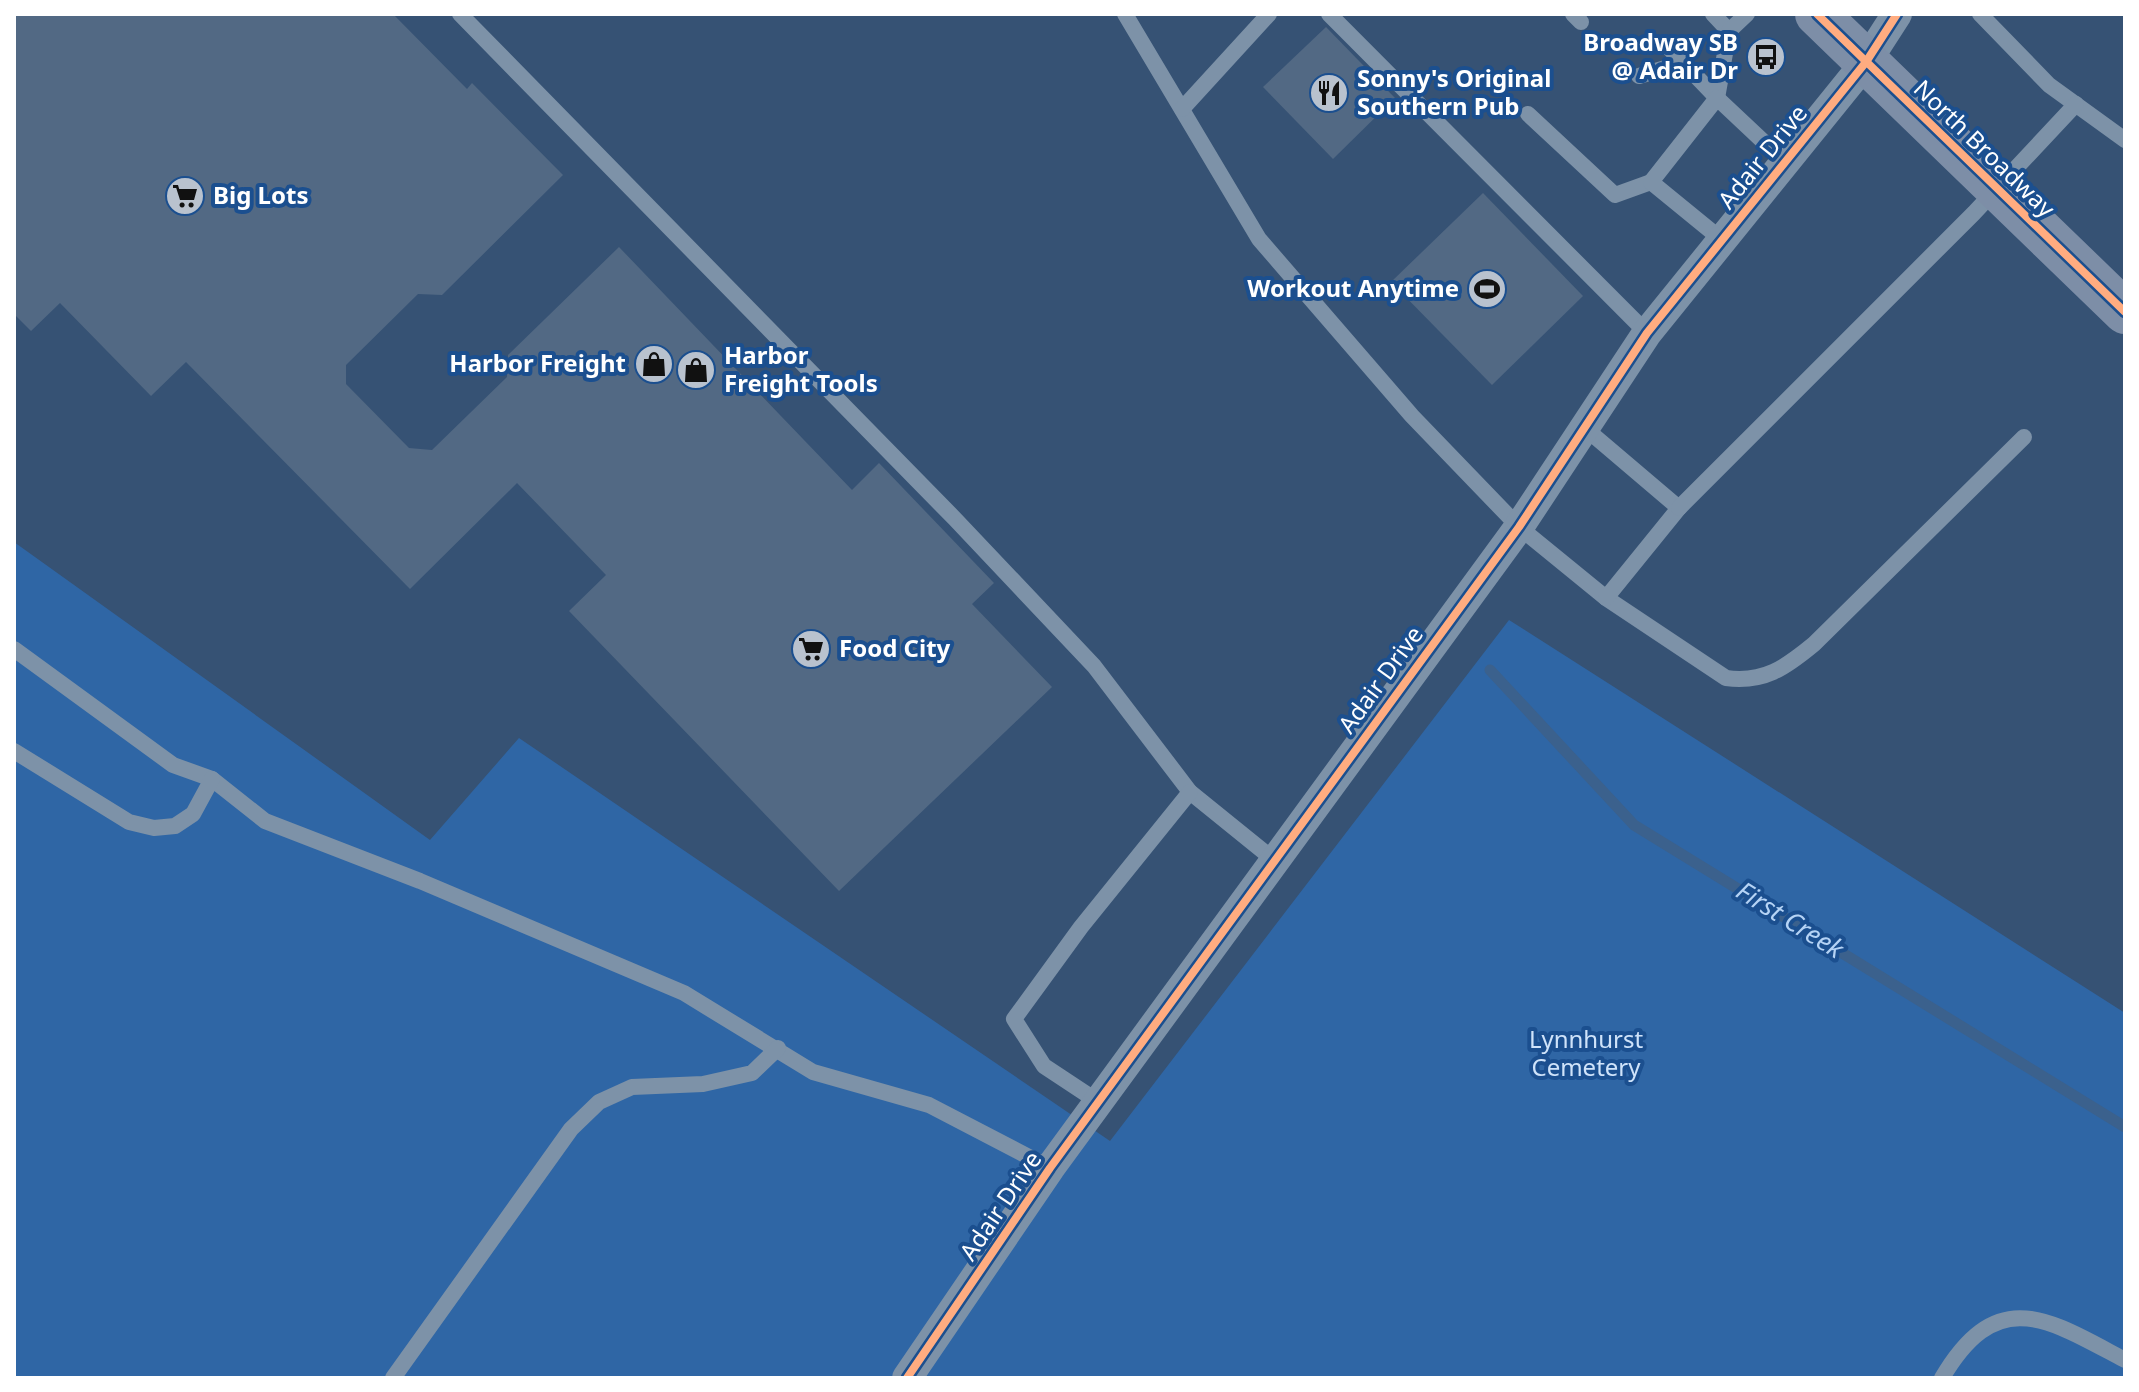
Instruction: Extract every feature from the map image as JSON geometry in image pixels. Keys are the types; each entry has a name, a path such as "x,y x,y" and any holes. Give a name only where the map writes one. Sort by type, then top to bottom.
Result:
{"main road":[{"name":"North Broadway","path":"1817,14 2125,312"}],"street":[{"name":"Adair Drive","path":"907,1378 1050,1168 1519,527 1647,333 1866,62 1897,14"}],"lane":[{"path":"460,14 955,519 1085,657 1190,792 1274,860"},
{"path":"1125,14 1259,239 1412,416 1519,527 1606,598 1726,678 1748,681 1768,677 1814,644 2024,437"},
{"path":"1182,109 1269,14"},
{"path":"1329,14 1647,333"},
{"path":"1713,14 1729,31"},
{"path":"1528,114 1615,195 1651,182 1717,98 1729,31 1747,14"},
{"path":"1980,14 2049,85 2125,140"},
{"path":"1669,48 1785,162"},
{"path":"1639,76 1682,63"},
{"path":"1606,598 1679,508 2076,104"},
{"path":"1651,182 1722,240"},
{"path":"1586,429 1679,508"},
{"path":"14,649 173,765 212,779 265,821 420,881 684,993 813,1072 929,1105 1050,1168"},
{"path":"14,751 129,822 154,828 175,826 193,814 212,779"},
{"path":"1100,1103 1044,1066 1014,1019 1081,927 1190,792"},
{"path":"393,1378 571,1129 599,1102 632,1087 703,1084 752,1073 778,1048"},
{"path":"1942,1378 1971,1339 2007,1319 2029,1316 2054,1323 2125,1360"}],"green space":[{"name":"Lynnhurst Cemetery","path":"14,542 430,840 519,738 1110,1141 1509,620 2125,1013 2125,1378 14,1378"}],"building":[{"path":"14,14 393,14 467,89 472,83 563,175 442,295 418,294 346,365 346,384 409,448 432,450 507,377 508,355 619,247 852,490 879,463 994,583 972,604 1052,687 839,891 569,611 606,575 517,483 410,589 186,362 151,396 60,303 31,331 14,314"},
{"name":"Sonny's Original Southern Pub","path":"1326,27 1395,98 1333,159 1263,87"},
{"name":"Workout Anytime","path":"1483,193 1583,296 1492,385 1391,282"}],"waterway":[{"name":"First Creek","path":"1490,670 1634,825 2125,1127"}],"cycle path":[{"path":"1817,14 2125,312"},
{"path":"907,1378 1050,1168 1519,527 1647,333 1866,62 1897,14"}],"place":[{"name":"Broadway SB @ Adair Dr","path":"1766,57"},
{"name":"Sonny's Original Southern Pub","path":"1329,93"},
{"name":"Big Lots","path":"185,196"},
{"name":"Workout Anytime","path":"1487,289"},
{"name":"Harbor Freight","path":"654,364"},
{"name":"Harbor Freight Tools","path":"696,370"},
{"name":"Food City","path":"811,649"}]}
